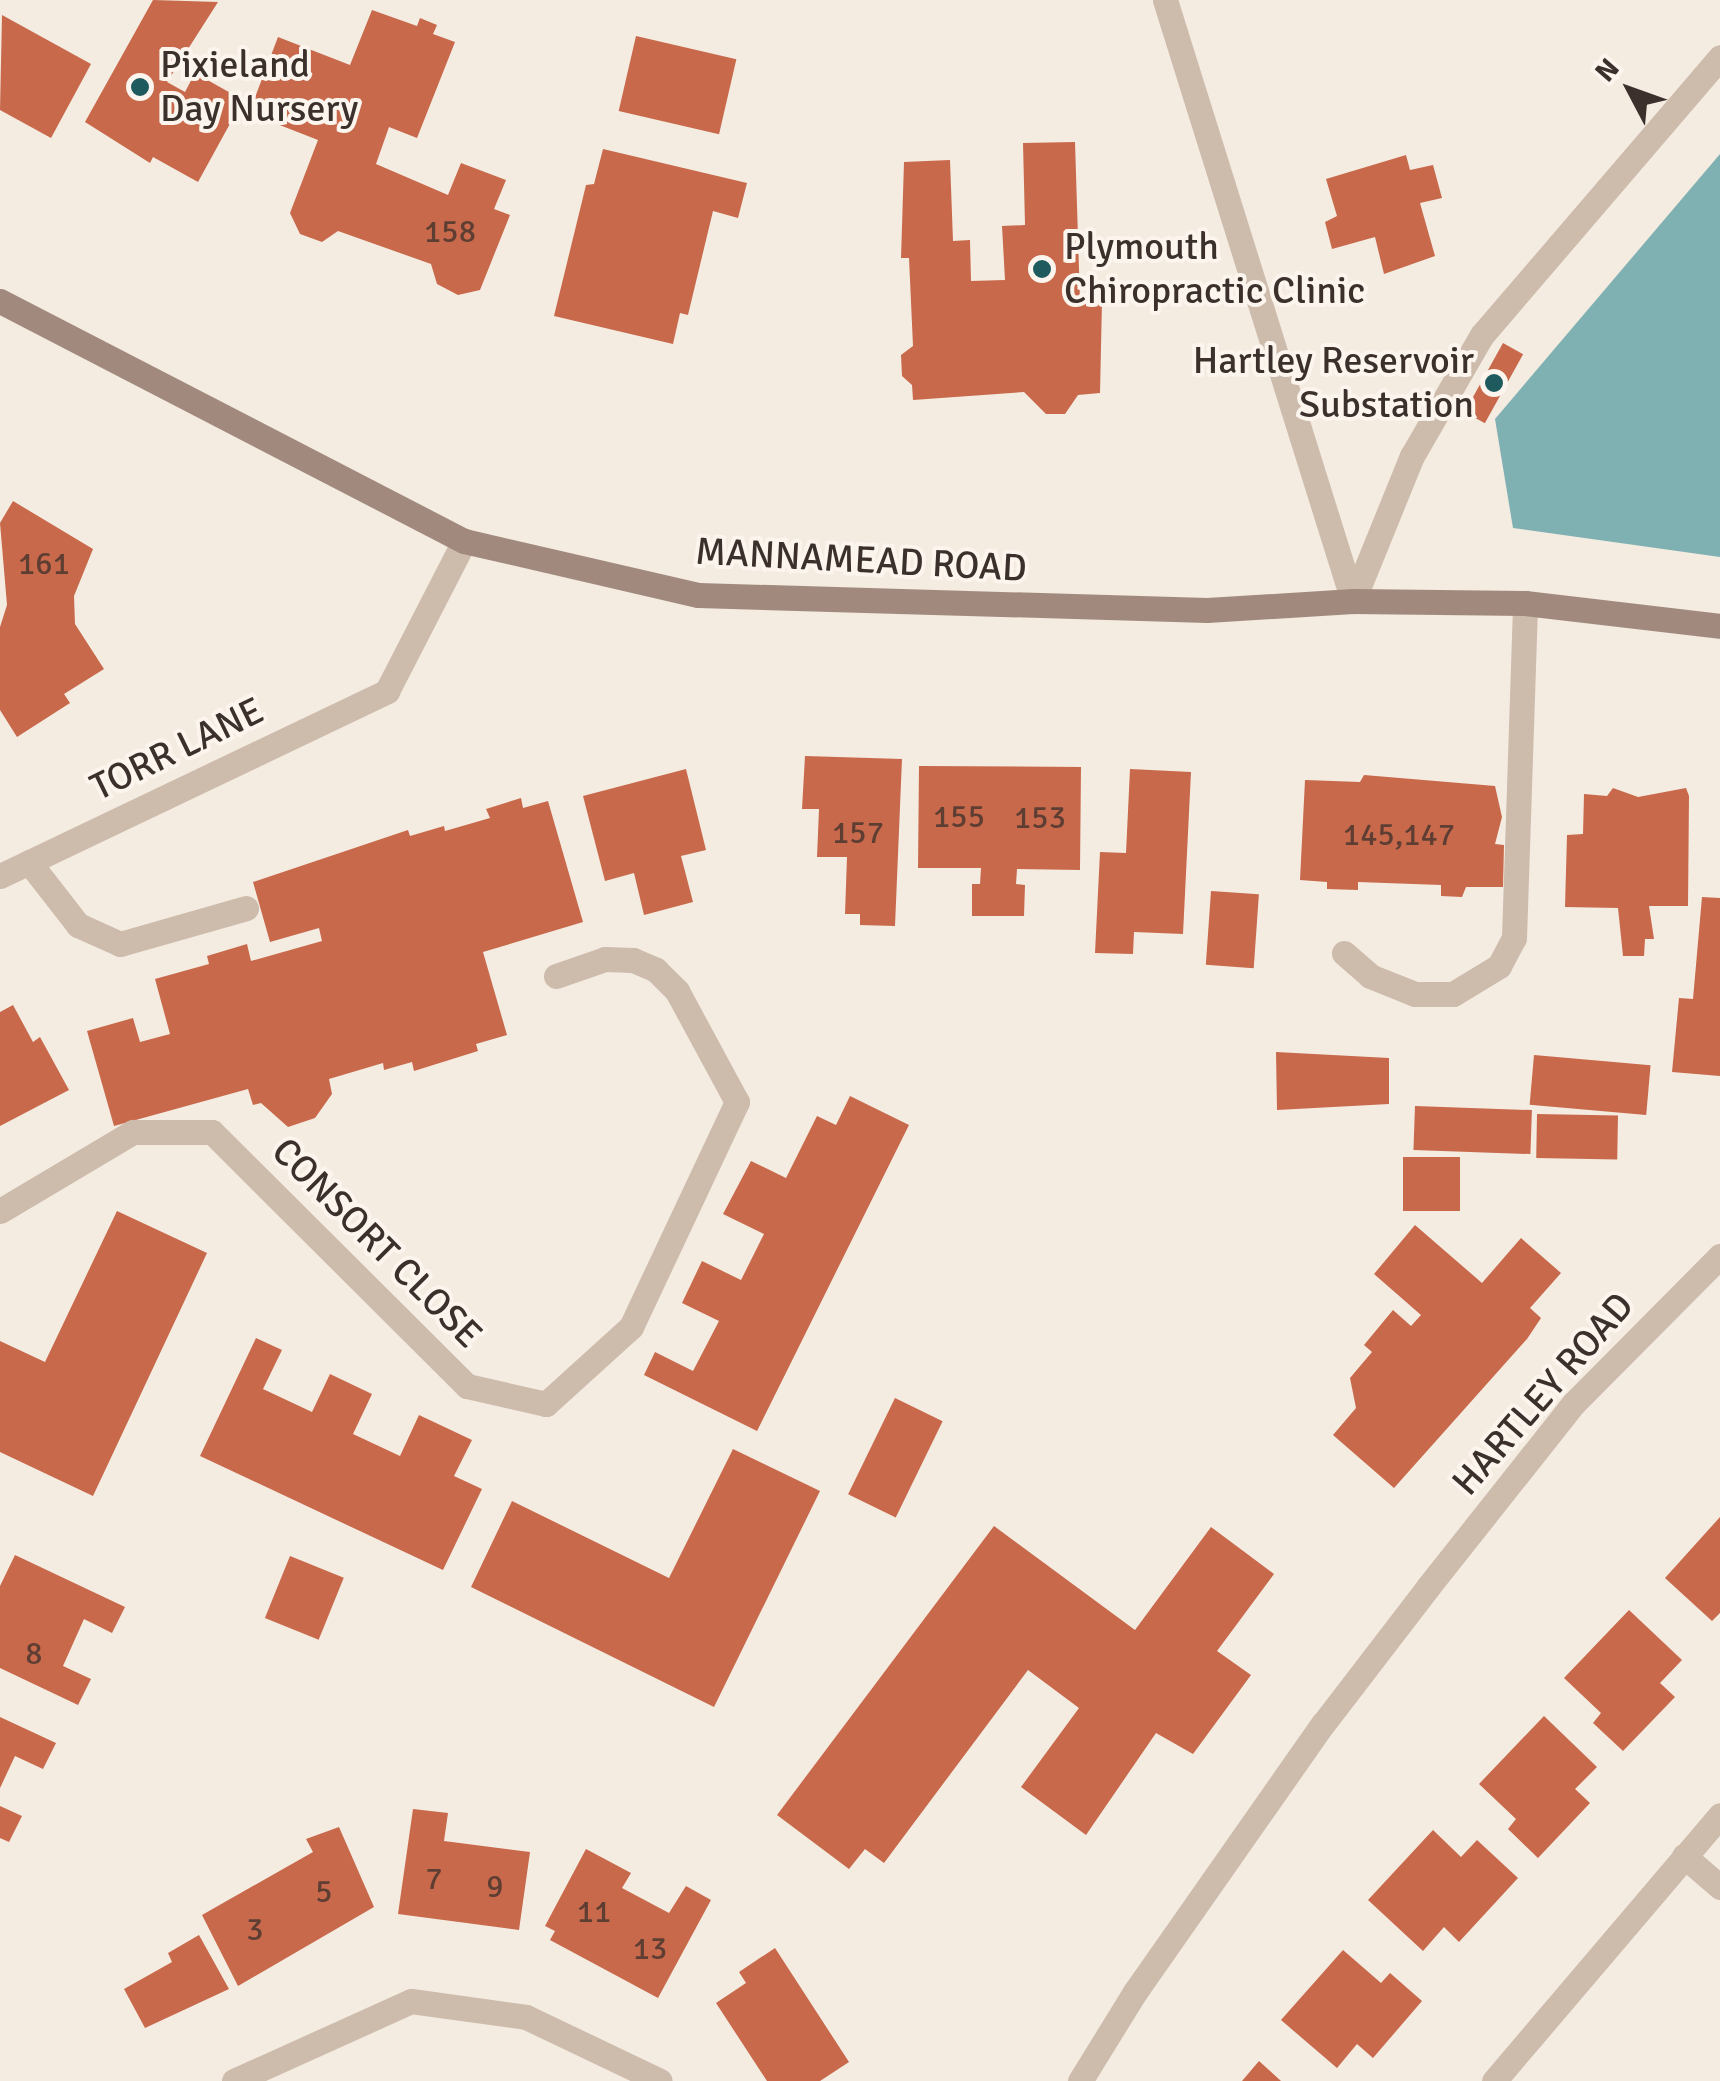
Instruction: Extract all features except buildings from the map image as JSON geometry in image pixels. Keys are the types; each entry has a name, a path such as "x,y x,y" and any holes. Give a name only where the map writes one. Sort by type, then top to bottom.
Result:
{"main road":[{"name":"MANNAMEAD ROAD","path":"0,301 464,541 698,595 1207,610 1353,601 1525,603 1720,626"}],"street":[{"path":"1165,0 1353,601"},
{"path":"1353,601 1412,456 1482,334 1720,58"},
{"name":"TORR LANE","path":"0,876 388,691 464,541"},
{"path":"1344,953 1370,976 1415,994 1453,994 1500,966 1514,938 1525,603"},
{"path":"29,862 78,925 108,941 144,939 246,908"},
{"name":"CONSORT CLOSE","path":"0,1211 133,1132 212,1132 467,1386 546,1404 632,1327 737,1102 676,991 656,970 633,960 605,959 556,976"},
{"name":"HARTLEY ROAD","path":"1080,2081 1312,1740 1428,1587 1574,1403 1720,1256"},
{"path":"1494,2081 1720,1815"},
{"path":"1684,1856 1720,1887"},
{"path":"234,2081 411,2001 526,2016 660,2081"}],"water":[{"path":"1720,154 1720,557 1513,528 1495,419"}],"place":[{"name":"Pixieland Day Nursery","path":"140,87"},
{"name":"Plymouth Chiropractic Clinic","path":"1042,269"},
{"name":"Hartley Reservoir Substation","path":"1494,383"}]}
